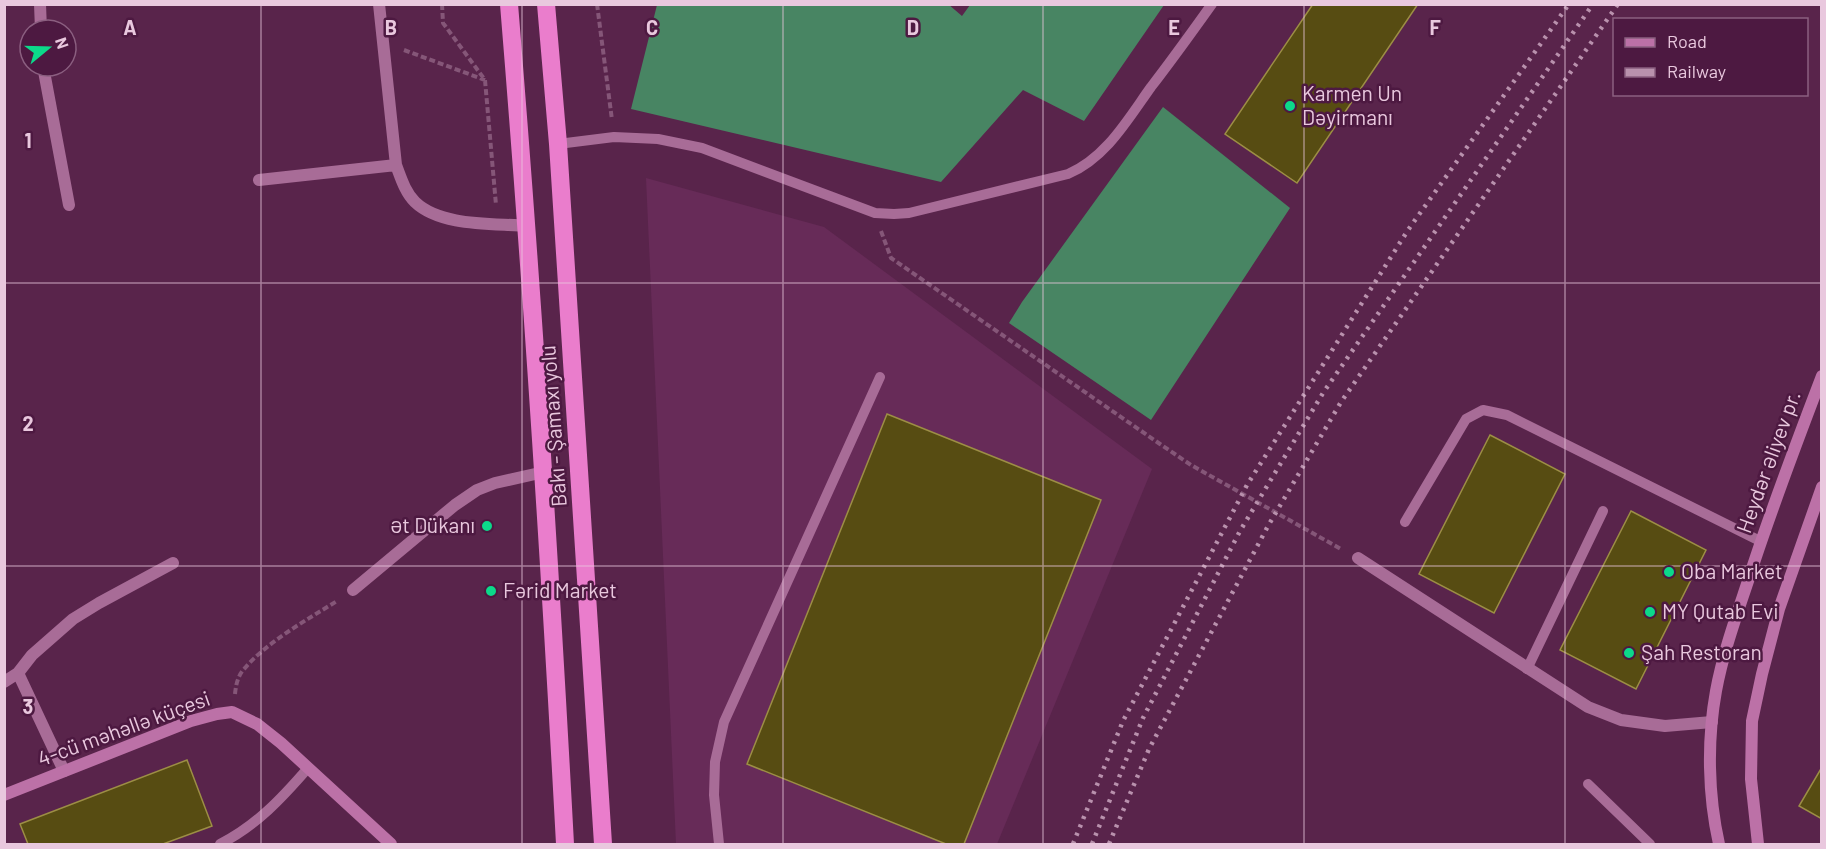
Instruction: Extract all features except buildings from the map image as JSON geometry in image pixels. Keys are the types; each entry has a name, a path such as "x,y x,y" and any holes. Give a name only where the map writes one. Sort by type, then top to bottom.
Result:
{"highway":[{"name":"Bakı - Şamaxı yolu","path":"509,4 544,472 565,844"},
{"name":"Bakı - Şamaxı yolu","path":"546,4 558,144 603,844"}],"main road":[{"name":"Heydər Əliyev pr.","path":"1719,844 1710,777 1716,690 1724,656 1760,541 1821,376"},
{"path":"1758,844 1750,779 1752,721 1779,609 1821,487"},
{"name":"4-cü məhəllə küçesi","path":"4,795 191,721 232,712 257,724 281,743 391,844"}],"street":[{"path":"379,4 396,165 405,188 416,202 435,214 462,221 527,226"},
{"path":"46,78 69,205"},
{"path":"259,180 396,165"},
{"path":"353,590 477,489 544,472"},
{"path":"1358,558 1588,707 1621,720 1665,726 1712,722"},
{"path":"4,682 18,673 32,655 73,619 173,563"},
{"path":"18,673 64,771"}],"lane":[{"path":"558,144 614,137 658,139 702,148 875,213 909,213 1068,174 1082,168 1098,155 1118,133 1212,4"},
{"path":"719,844 714,795 715,762 724,722 879,377"},
{"path":"1406,522 1466,419 1483,410 1508,415 1760,541"},
{"path":"1527,669 1603,511"},
{"path":"220,844 237,836 280,801 308,768"},
{"path":"1588,784 1650,844"}],"path":[{"path":"442,4 443,23 485,80 497,223"},
{"path":"597,4 614,137"},
{"path":"383,42 485,80"},
{"path":"875,213 891,258 1191,465 1358,558"},
{"path":"232,712 237,681 244,668 283,636 353,590"}],"shaded area":[{"path":"646,178 824,227 1152,469 997,844 676,844"}],"green space":[{"path":"948,4 962,16 970,5 1164,5 1084,121 1023,90 941,182 631,109 657,5"},
{"path":"1163,107 1290,208 1151,420 1009,323"}],"railway":[{"path":"1073,844 1123,721 1247,485 1408,230 1569,4"},
{"path":"1092,844 1143,718 1240,531 1323,393 1593,4"},
{"path":"1109,844 1149,749 1268,526 1341,402 1618,4"}],"place":[{"name":"Karmen Un Dəyirmanı","path":"1290,106"},
{"name":"Ət Dükanı","path":"487,526"},
{"name":"Oba Market","path":"1669,572"},
{"name":"Fərid Market","path":"491,591"},
{"name":"MY Qutab Evi","path":"1650,612"},
{"name":"Şah Restoran","path":"1629,653"}]}
